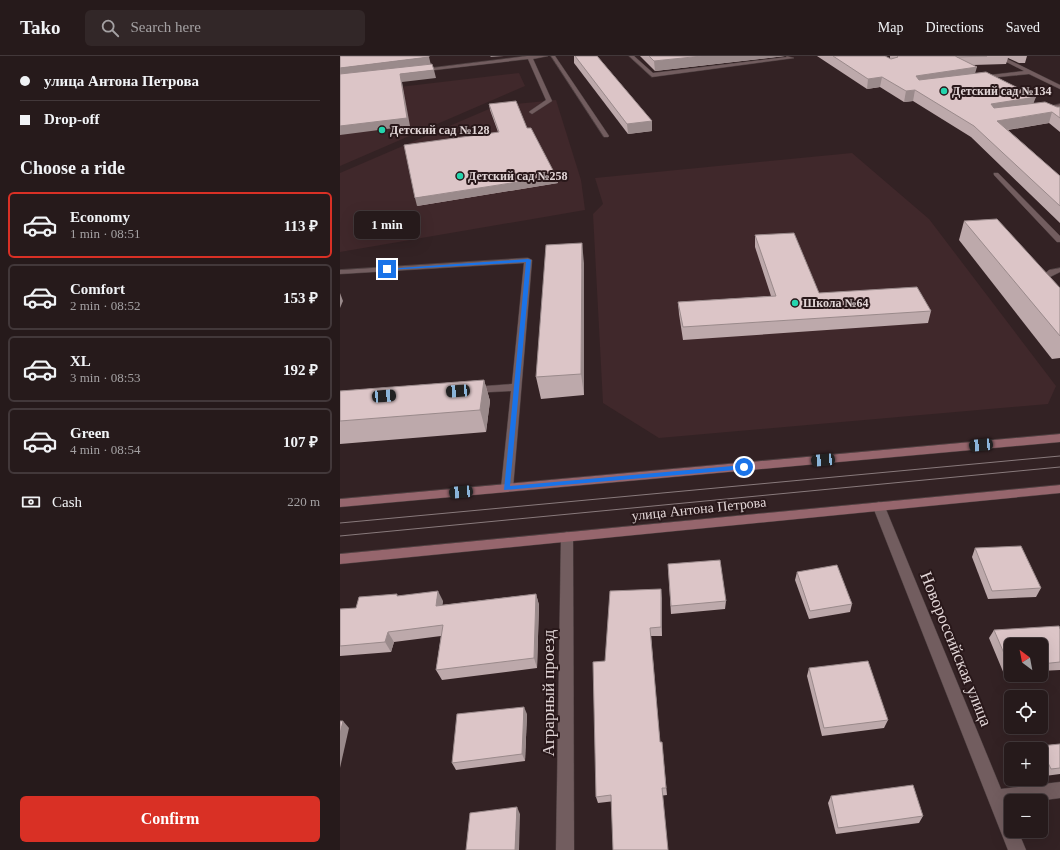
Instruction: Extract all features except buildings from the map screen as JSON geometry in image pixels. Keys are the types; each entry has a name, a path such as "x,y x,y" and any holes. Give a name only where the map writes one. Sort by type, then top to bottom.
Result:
{"main road":[{"path":"340,503 1060,438"},
{"name":"улица Антона Петрова","path":"340,559 1060,489"}],"street":[{"path":"411,70 546,56"},
{"path":"553,56 606,136"},
{"path":"631,56 652,75 792,58 788,56"},
{"path":"997,56 1060,87"},
{"path":"529,57 549,100 532,112"},
{"path":"973,80 1030,72"},
{"path":"1037,110 1060,106"},
{"path":"996,174 1060,240"},
{"path":"340,272 528,260 507,488"},
{"path":"1060,270 1052,272 1045,277 1060,293"},
{"path":"463,391 516,387"},
{"name":"Новороссийская улица","path":"879,507 1017,850"},
{"name":"Аграрный проезд","path":"565,850 567,537"},
{"path":"997,798 1060,790"}],"shaded area":[{"name":"Детский сад №128","path":"519,73 525,86 340,166 340,94"},
{"name":"Детский сад №258","path":"556,100 581,180 585,210 340,252 340,173 496,106"},
{"name":"Школа №64","path":"852,153 929,219 1056,386 1048,404 659,438 603,403 593,214 603,204 595,178"}],"tram line":[{"path":"340,523 1060,456"},
{"path":"340,536 1060,467"}],"place":[{"name":"Детский сад №134","path":"944,91"},
{"name":"Детский сад №128","path":"382,130"},
{"name":"Детский сад №258","path":"460,176"},
{"name":"Школа №64","path":"795,303"}],"route":[{"path":"387,269 528,260 507,488 744,467"}]}
